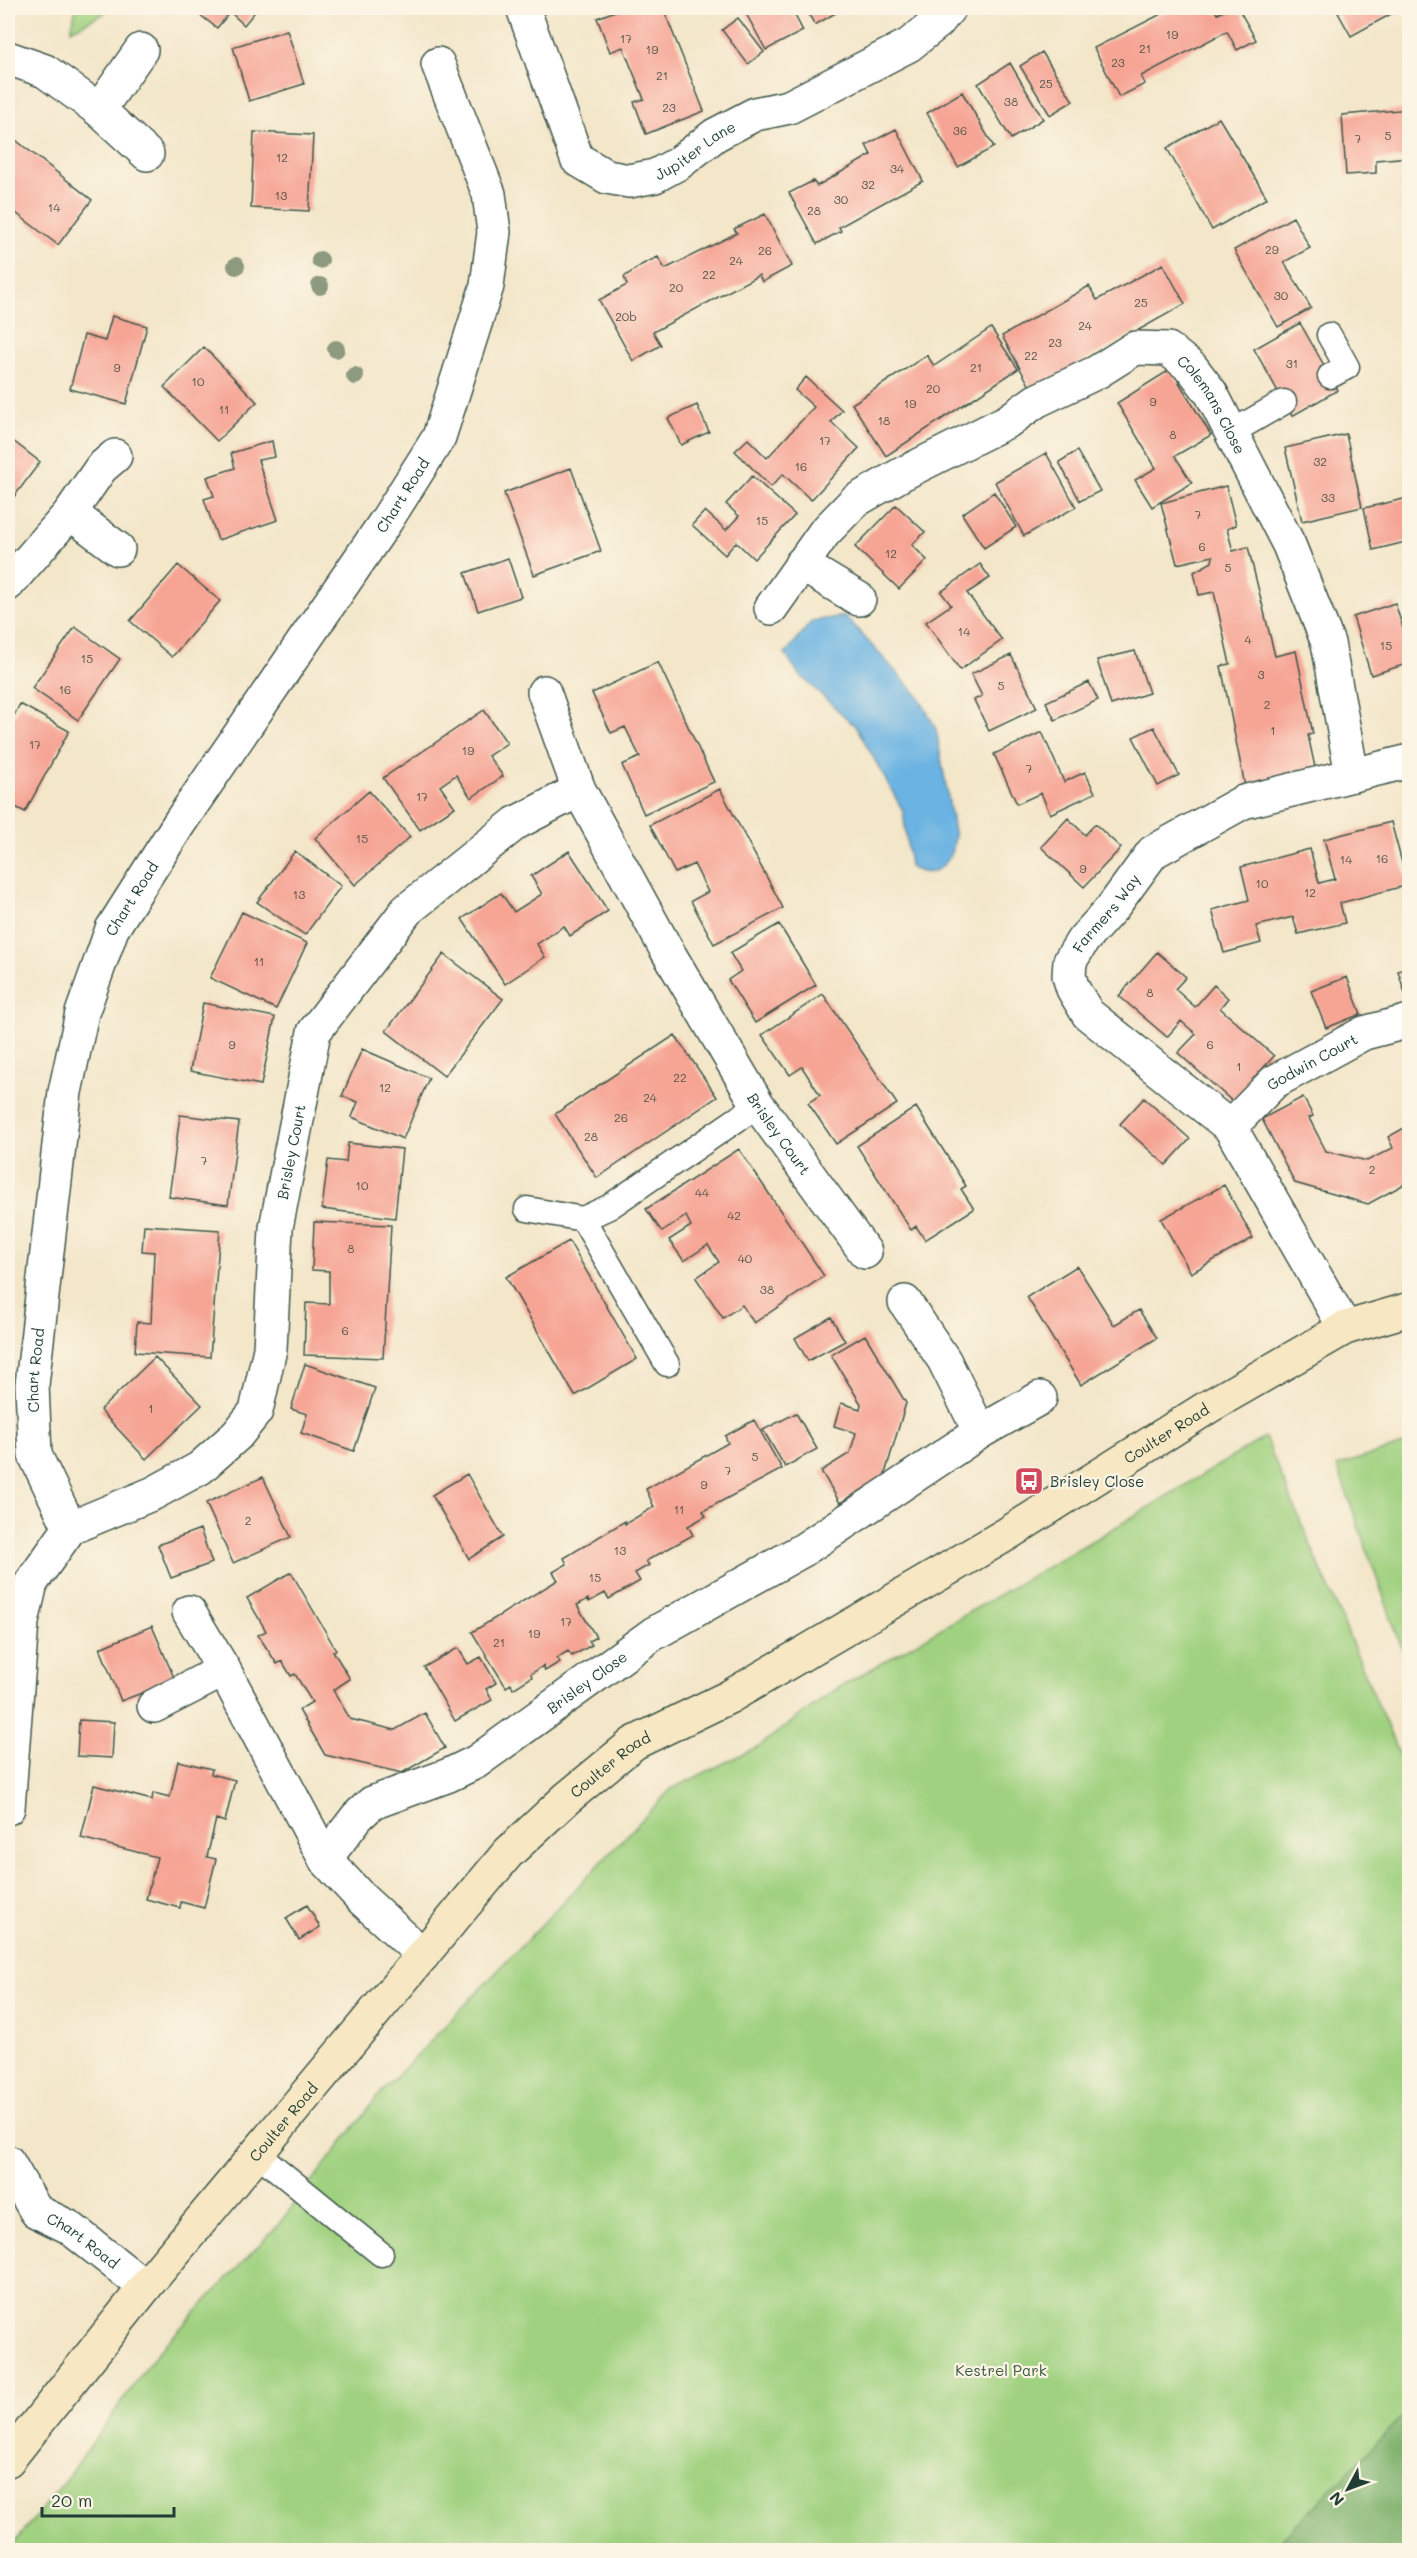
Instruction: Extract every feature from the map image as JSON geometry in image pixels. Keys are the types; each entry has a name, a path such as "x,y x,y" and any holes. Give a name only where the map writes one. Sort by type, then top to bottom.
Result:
{"street":[{"name":"Jupiter Lane","path":"523,8 577,159 607,177 628,182 655,176 679,163 715,135 745,119 755,114 789,107 909,45 938,21 949,8"},
{"path":"99,110 141,50"},
{"path":"8,58 45,71 99,110 147,154"},
{"name":"Chart Road","path":"70,1528 35,1455 32,1385 64,1092 81,1013 112,929 180,822 386,521 439,437 487,286 494,232 489,194 438,64"},
{"name":"Colemans Close","path":"771,608 824,533 855,501 902,474 1008,421 1036,401 1097,372 1135,348 1168,349 1192,368 1211,393 1290,545 1328,643 1352,775"},
{"path":"8,584 70,513 101,468 115,456"},
{"path":"70,513 118,549"},
{"path":"801,564 859,599"},
{"name":"Brisley Court","path":"544,692 579,790 665,947 758,1105 865,1252"},
{"name":"Farmers Way","path":"1345,1328 1230,1127 1088,1014 1073,989 1069,975 1070,961 1083,940 1112,908 1153,852 1243,802 1410,761"},
{"name":"Brisley Court","path":"70,1528 154,1493 200,1468 237,1435 256,1411 270,1349 276,1228 314,1032 408,910 516,824 579,790"},
{"name":"Godwin Court","path":"1230,1127 1274,1082 1284,1076 1364,1033 1410,1021"},
{"path":"905,1302 944,1360 981,1432"},
{"name":"Coulter Road","path":"8,2460 145,2288 508,1853 566,1799 634,1743 729,1697 1015,1530 1208,1407 1345,1328 1410,1309"},
{"name":"Brisley Close","path":"325,1859 357,1817 372,1803 449,1775 476,1762 652,1634 803,1550 981,1432 1040,1398"},
{"path":"8,1808 22,1622 31,1583 70,1528"},
{"path":"189,1612 224,1670 325,1859 363,1900 423,1955"},
{"path":"154,1706 224,1670"},
{"name":"Chart Road","path":"8,2162 36,2211 69,2227 145,2288"}],"lane":[{"path":"1329,335 1347,367 1330,376"},
{"path":"1232,432 1284,402"},
{"path":"527,1209 583,1219 609,1207 758,1105"},
{"path":"583,1219 667,1364"},
{"path":"258,2154 381,2254"}],"green space":[{"path":"76,8 108,8 103,14 71,30"},
{"name":"Kestrel Park","path":"1265,1437 1409,1778 1409,2550 9,2550 72,2472 156,2354 278,2225 379,2095 671,1789 759,1746 835,1690 1109,1531"},
{"path":"1410,1443 1409,1668 1337,1466"},
{"path":"1409,2410 1409,2550 1272,2550"}],"water":[{"path":"845,616 919,697 936,729 955,837 946,861 935,871 919,871 910,867 903,811 857,728 799,674 785,654 812,621"}],"building":[{"path":"191,8 258,8 244,25 230,12 217,28"},
{"path":"623,8 663,8 704,111 646,134 634,102 644,99 623,47 610,52 597,18"},
{"path":"743,8 791,8 803,31 766,50"},
{"path":"805,8 844,8 815,25"},
{"path":"1173,8 1214,8 1217,14 1230,8 1238,8 1256,40 1237,50 1227,31 1141,76 1145,84 1119,97 1094,48"},
{"path":"1340,8 1393,8 1395,12 1351,36 1337,11 1341,11"},
{"path":"738,18 764,52 748,64 722,30"},
{"path":"287,30 304,84 249,101 233,47"},
{"path":"1042,52 1073,101 1050,115 1020,66"},
{"path":"1010,63 1043,119 1011,139 978,84"},
{"path":"962,92 994,147 958,167 927,113"},
{"path":"1410,109 1410,157 1376,160 1376,173 1346,175 1342,115"},
{"path":"1219,118 1267,198 1212,230 1167,148"},
{"path":"896,129 923,181 839,227 841,231 817,244 789,193 813,181 817,186 871,155 866,145"},
{"path":"254,132 313,135 309,211 251,208"},
{"path":"8,134 92,200 58,245 8,207"},
{"path":"765,214 792,266 762,282 759,275 653,332 661,345 633,361 599,300 627,285 624,277 643,264 658,257 665,269 737,233 734,229"},
{"path":"1293,217 1310,248 1284,262 1311,308 1278,327 1234,250"},
{"path":"1163,264 1185,304 1032,390 1002,336 1089,286 1097,300"},
{"path":"112,316 147,326 126,404 70,389 84,335 105,341"},
{"path":"1300,323 1338,390 1292,416 1254,349"},
{"path":"991,328 1018,369 886,456 852,404 927,355 934,366"},
{"path":"204,347 257,402 217,441 164,387"},
{"path":"1171,369 1211,435 1175,456 1192,483 1152,507 1135,480 1156,468 1117,403"},
{"path":"806,377 842,410 831,422 859,448 811,500 783,474 771,487 735,451 748,439 767,458 814,407 795,390"},
{"path":"697,405 709,432 681,445 668,418"},
{"path":"1346,434 1362,507 1302,521 1285,448"},
{"path":"8,437 40,462 8,505"},
{"path":"272,441 275,457 258,460 278,520 218,540 204,499 214,496 207,477 235,468 231,453"},
{"path":"1077,451 1100,491 1080,501 1059,462"},
{"path":"1046,453 1076,507 1024,536 995,482"},
{"path":"571,468 601,551 534,575 504,493"},
{"path":"752,476 795,515 754,559 736,542 725,555 692,525 705,511 726,530 739,516 726,504"},
{"path":"1226,486 1236,525 1227,529 1233,551 1248,547 1275,656 1296,651 1313,734 1308,735 1316,772 1245,786 1221,666 1230,664 1214,592 1199,595 1194,572 1212,562 1213,556 1177,564 1161,503"},
{"path":"994,492 1016,527 984,548 962,514"},
{"path":"1408,498 1410,541 1373,550 1364,508"},
{"path":"896,505 925,532 912,545 927,560 899,589 855,547"},
{"path":"508,558 521,597 478,611 465,573"},
{"path":"980,564 990,578 967,593 1002,640 960,670 926,622 951,605 941,592"},
{"path":"178,565 220,601 172,657 130,621"},
{"path":"1395,603 1403,628 1410,626 1410,663 1371,675 1353,617"},
{"path":"75,627 120,659 78,720 32,688"},
{"path":"1135,651 1149,693 1111,705 1097,660"},
{"path":"1011,655 1037,708 989,731 974,700 982,696 971,674"},
{"path":"658,662 714,782 644,814 622,765 640,757 625,727 611,733 592,693"},
{"path":"1089,682 1098,700 1055,720 1046,702"},
{"path":"20,704 69,731 25,812 8,803 8,727"},
{"path":"484,710 507,743 488,756 503,776 471,798 456,775 440,786 455,807 420,830 383,778"},
{"path":"1154,727 1179,775 1158,786 1133,737"},
{"path":"1042,732 1064,782 1085,772 1095,793 1050,814 1041,793 1017,804 994,754"},
{"path":"720,789 783,908 714,944 691,901 708,892 694,864 675,873 650,825"},
{"path":"369,791 410,837 355,885 315,838"},
{"path":"1068,818 1085,835 1095,824 1121,848 1084,887 1041,847"},
{"path":"1391,822 1408,885 1340,903 1345,923 1298,934 1293,917 1256,926 1261,943 1224,953 1212,910 1249,900 1241,867 1310,849 1319,883 1335,879 1324,839"},
{"path":"295,851 341,886 305,935 257,902"},
{"path":"569,851 608,911 570,936 564,926 537,944 545,957 505,984 462,919 501,893 514,912 542,894 531,876"},
{"path":"242,912 307,943 276,1009 210,978"},
{"path":"779,924 816,985 755,1023 728,980 741,971 730,953"},
{"path":"1157,952 1186,977 1175,989 1195,1007 1214,985 1228,998 1220,1008 1274,1056 1233,1102 1178,1053 1196,1034 1181,1021 1167,1037 1119,996"},
{"path":"444,954 503,999 444,1076 386,1031"},
{"path":"1410,967 1410,1006 1409,1006 1398,971"},
{"path":"1347,977 1361,1014 1326,1028 1311,991"},
{"path":"823,994 897,1104 836,1144 808,1103 820,1095 802,1067 790,1075 762,1035"},
{"path":"203,1003 275,1017 261,1085 190,1071"},
{"path":"675,1035 717,1097 597,1178 555,1114"},
{"path":"362,1049 429,1078 403,1139 352,1117 358,1102 342,1096"},
{"path":"1303,1097 1313,1116 1309,1118 1326,1151 1367,1161 1393,1148 1388,1137 1406,1127 1410,1132 1410,1181 1368,1204 1295,1183 1262,1119"},
{"path":"1144,1098 1190,1139 1166,1165 1120,1124"},
{"path":"916,1107 966,1186 961,1189 974,1209 925,1240 916,1226 911,1230 857,1146"},
{"path":"180,1115 239,1122 228,1205 169,1197"},
{"path":"348,1143 402,1149 395,1218 322,1209 328,1160 346,1162"},
{"path":"739,1149 824,1276 754,1323 742,1305 723,1318 696,1278 719,1262 708,1245 684,1261 669,1240 691,1226 686,1216 662,1232 646,1209"},
{"path":"1224,1185 1253,1238 1191,1273 1161,1219"},
{"path":"314,1222 391,1225 383,1358 304,1355 306,1303 329,1304 329,1271 312,1270"},
{"path":"144,1225 220,1230 210,1357 135,1352 137,1322 151,1323 154,1252 142,1251"},
{"path":"569,1241 637,1359 575,1396 506,1277"},
{"path":"1077,1266 1114,1325 1139,1310 1157,1338 1081,1385 1027,1297"},
{"path":"831,1317 845,1341 808,1361 795,1338"},
{"path":"865,1335 906,1403 884,1477 840,1503 821,1471 850,1453 856,1433 834,1426 841,1403 860,1409 861,1404 831,1355"},
{"path":"155,1357 202,1405 146,1459 100,1410"},
{"path":"305,1364 375,1388 354,1451 301,1433 307,1414 291,1409"},
{"path":"796,1413 817,1449 785,1467 763,1430"},
{"path":"754,1420 782,1469 703,1511 706,1516 688,1526 693,1535 646,1561 649,1565 635,1573 640,1581 609,1599 605,1593 589,1602 588,1599 577,1605 596,1637 589,1641 592,1645 572,1656 568,1651 557,1658 560,1662 545,1671 543,1666 531,1674 532,1677 513,1689 511,1684 506,1687 472,1632 558,1580 553,1572 567,1564 564,1558 625,1521 625,1524 654,1507 646,1489 728,1443 725,1436"},
{"path":"467,1474 503,1537 469,1559 432,1495"},
{"path":"263,1477 291,1537 233,1563 206,1503"},
{"path":"200,1529 212,1563 171,1578 158,1545"},
{"path":"291,1572 350,1679 333,1690 350,1719 395,1730 425,1713 445,1748 402,1773 325,1755 299,1710 312,1702 295,1674 291,1676 282,1661 277,1664 258,1635 266,1631 247,1598"},
{"path":"152,1626 175,1680 121,1701 100,1648"},
{"path":"458,1648 468,1664 481,1657 496,1683 486,1689 492,1700 455,1721 424,1667"},
{"path":"79,1720 114,1722 112,1758 77,1756"},
{"path":"178,1761 212,1769 211,1774 235,1780 225,1822 216,1819 207,1857 216,1859 204,1908 181,1902 180,1908 146,1899 157,1857 81,1838 94,1785 152,1800 153,1793 170,1797"},
{"path":"307,1905 320,1927 299,1940 286,1918"}],"place":[{"name":"Brisley Close","path":"1029,1481"}]}
